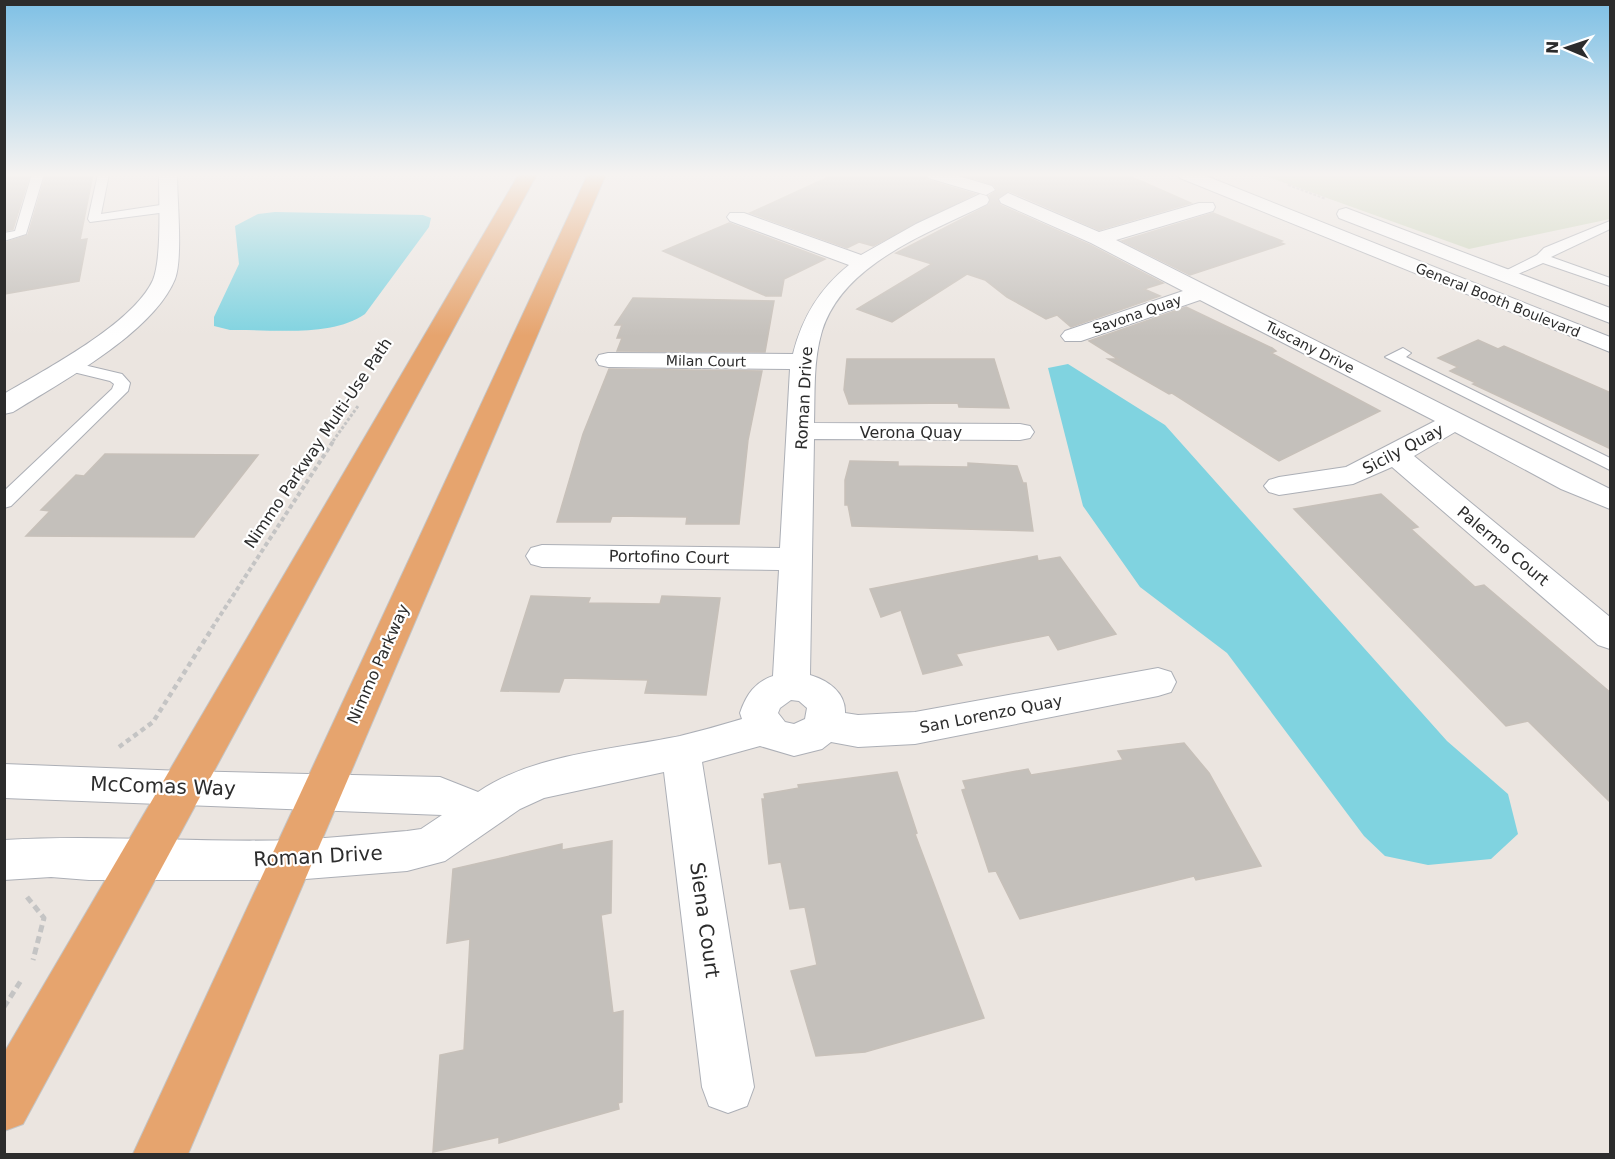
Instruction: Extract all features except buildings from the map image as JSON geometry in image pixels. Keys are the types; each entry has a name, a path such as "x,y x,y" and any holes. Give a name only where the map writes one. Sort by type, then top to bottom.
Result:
{"highway":[{"path":"4,1104 498,228"},
{"name":"Nimmo Parkway","path":"160,1155 293,860 321,791 575,228"}],"street":[{"path":"4,406 105,340 134,316 164,277 166,228"},
{"path":"767,228 862,263"},
{"name":"Roman Drive","path":"791,686 803,362 811,324 821,305 862,263 929,228"},
{"name":"Tuscany Drive","path":"1071,228 1098,239 1455,420 1571,483 1611,500"},
{"path":"1098,239 1135,228"},
{"name":"General Booth Boulevard","path":"1320,228 1611,345"},
{"name":"General Booth Boulevard","path":"1383,228 1611,316"},
{"name":"Savona Quay","path":"1073,336 1202,292"},
{"name":"Milan Court","path":"608,360 803,362"},
{"name":"Sicily Quay","path":"1279,486 1353,475 1395,455 1455,420"},
{"name":"Verona Quay","path":"802,431 1020,432"},
{"name":"Palermo Court","path":"1395,455 1611,636"},
{"name":"Portofino Court","path":"542,556 796,559"},
{"name":"San Lorenzo Quay","path":"824,725 858,731 915,729 1158,682"},
{"path":"791,686 811,689 819,694 828,709 824,725 817,733 795,740 784,740 765,729 759,713 765,697 773,691 791,686"},
{"name":"Roman Drive","path":"144,859 293,860 407,851 430,847 505,796 569,774 681,752 765,729"},
{"name":"Siena Court","path":"681,752 728,1087"},
{"name":"McComas Way","path":"4,781 183,789 321,791"},
{"path":"321,791 440,795 481,812"},
{"path":"11,876 51,857 144,859"}],"lane":[{"path":"4,237 20,234 22,228"},
{"path":"1504,275 1542,258 1549,251 1604,228"},
{"path":"1542,258 1611,282"},
{"path":"1403,353 1393,357 1611,465"},
{"path":"4,502 120,391 122,383 116,376 66,366"}],"path":[{"name":"Nimmo Parkway Multi-Use Path","path":"119,747 153,722 304,481 364,396"},
{"path":"4,1006 34,959 44,918 11,876"}],"green space":[{"path":"1411,228 1567,228 1469,249"}],"water":[{"path":"235,228 428,228 365,314 351,322 335,326 300,331 230,330 214,326 214,317 239,264"},
{"path":"1068,364 1165,425 1447,741 1508,794 1518,834 1491,859 1428,865 1385,856 1364,836 1227,653 1140,587 1083,506 1048,368"}]}
